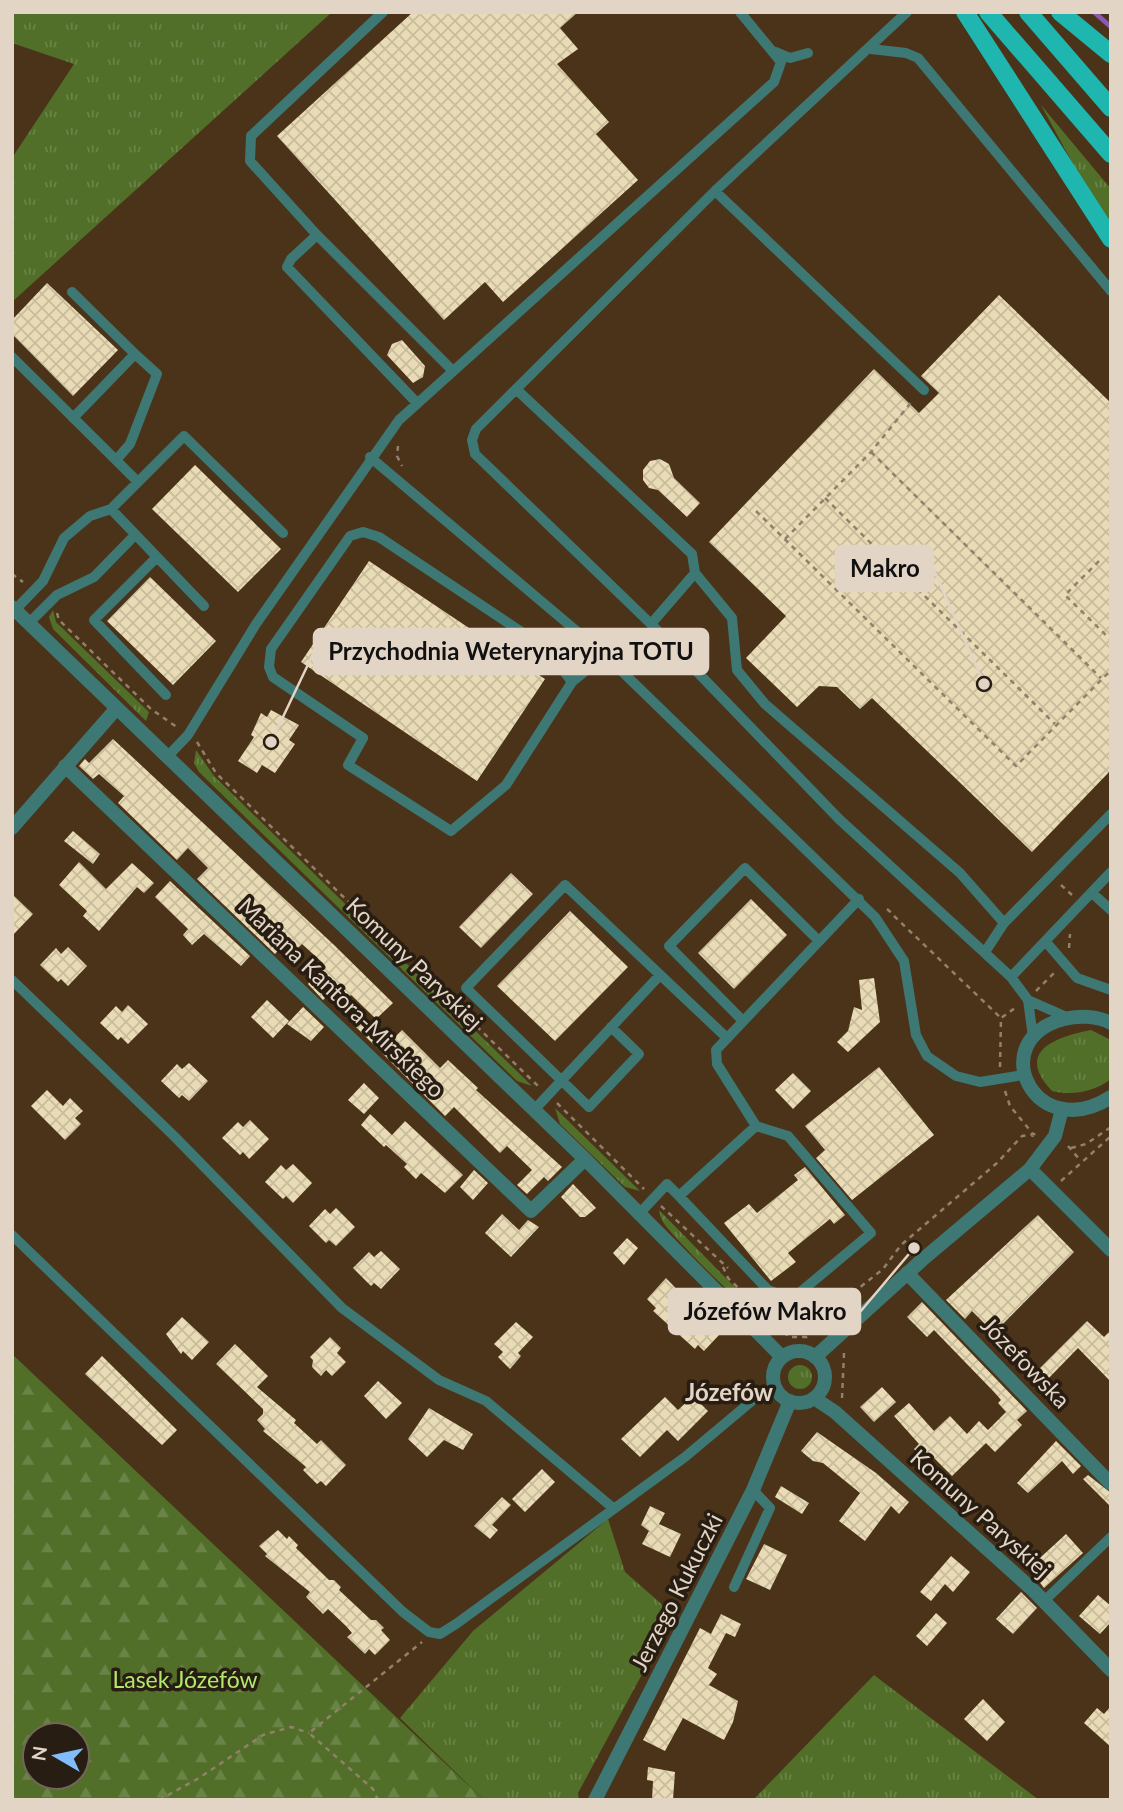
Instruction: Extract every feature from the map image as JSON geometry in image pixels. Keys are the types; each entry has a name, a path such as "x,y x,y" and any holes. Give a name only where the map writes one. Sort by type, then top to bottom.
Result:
{"main road":[{"path":"965,12 1111,239"},
{"path":"988,12 1111,154"},
{"path":"1028,12 1111,108"},
{"path":"1060,12 1111,54"}],"street":[{"name":"Komuny Paryskiej","path":"14,608 585,1159 782,1357"},
{"path":"12,828 116,709"},
{"name":"Mariana Kantora-Mirskiego","path":"65,766 531,1211 585,1159"},
{"path":"1111,1023 1094,1018 1069,1018 1046,1026 1033,1037 1024,1053 1023,1074 1037,1099 1062,1109 1089,1106 1111,1097"},
{"path":"816,1357 908,1273 1030,1169 1055,1136 1062,1109"},
{"path":"1030,1169 1111,1251"},
{"name":"Józefowska","path":"908,1273 1111,1484"},
{"path":"802,1351 816,1357 821,1363 824,1378 814,1398 802,1402 790,1401 775,1387 774,1371 782,1357 802,1351"},
{"name":"Komuny Paryskiej","path":"814,1398 835,1412 1044,1601 1111,1670"},
{"name":"Jerzego Kukuczki","path":"595,1800 753,1490 790,1401"}],"lane":[{"path":"383,12 251,136 250,161 317,235 453,372"},
{"path":"167,757 188,735 256,624 370,457 399,420 774,82 781,62 775,51 740,12"},
{"path":"908,12 715,191 476,429 472,440 475,454 651,624 839,819 1011,977 1028,1000 1033,1037"},
{"path":"871,49 906,53 919,58 1111,291"},
{"path":"775,51 790,58 808,53"},
{"path":"715,191 924,390"},
{"path":"317,235 291,259 288,267 417,403"},
{"path":"72,292 157,374 130,444 117,459"},
{"path":"73,418 135,354"},
{"path":"12,357 138,482"},
{"path":"516,389 692,554 695,573 732,618 737,670 765,704 960,873 1004,923"},
{"path":"14,608 43,581 64,538 90,516 111,509 184,436 284,533"},
{"path":"370,457 605,655 859,899 893,940 904,961 916,1035 927,1056 956,1076 980,1082 1023,1074"},
{"path":"111,509 204,606"},
{"path":"572,682 547,649 379,537 363,532 350,536 271,649 269,667 273,677 363,738 348,765 450,831 506,785 572,682 605,655"},
{"path":"29,623 57,595 94,577 135,535"},
{"path":"157,557 94,620 166,695"},
{"path":"651,624 695,573"},
{"path":"985,952 1004,923 1111,814"},
{"path":"743,1021 669,946 745,868 819,941"},
{"path":"1011,977 1111,872"},
{"path":"611,1027 639,1054 589,1107 466,988 565,885 727,1038"},
{"path":"1092,892 1111,910"},
{"path":"638,1215 667,1184 768,1290 792,1299 871,1233 788,1136 756,1126 717,1064 716,1050 859,899"},
{"path":"1046,942 1077,978 1111,990"},
{"path":"534,1110 660,975"},
{"path":"12,980 174,1136 342,1308 439,1380 486,1401 613,1508"},
{"path":"1028,1000 1069,1018"},
{"path":"679,1196 756,1126"},
{"path":"12,1235 403,1612 429,1632 440,1634 456,1624 685,1457 759,1395 775,1387"},
{"path":"734,1587 770,1508 753,1490"},
{"path":"1044,1601 1111,1537"}],"path":[{"path":"785,539 871,452 909,403 924,390"},
{"path":"399,441 397,456 404,471"},
{"path":"871,452 1102,678"},
{"path":"825,498 1056,725"},
{"path":"756,511 1016,766 1111,670"},
{"path":"1099,561 1065,595 1111,640"},
{"path":"12,574 19,581 32,584"},
{"path":"54,606 59,620 155,712 179,728"},
{"path":"200,744 216,773 736,1276"},
{"path":"886,908 1001,1018"},
{"path":"875,917 895,916"},
{"path":"1081,1161 1070,1148 1086,1144 1111,1127"},
{"path":"761,1300 794,1331 810,1327 883,1269 901,1245 997,1163 1022,1136 1033,1134"},
{"path":"1062,1186 1060,1182 1111,1136"},
{"path":"722,1265 728,1278 778,1326"},
{"path":"309,1733 420,1644 429,1632"},
{"path":"159,1800 199,1778 263,1735 290,1727 309,1733 373,1788 378,1800"}],"green space":[{"path":"12,12 332,12 12,302 12,158 74,64 12,43"},
{"path":"1041,105 1111,189 1111,223 1080,177"},
{"path":"53,610 56,622 149,712 146,721 53,629 49,617"},
{"path":"196,750 214,776 532,1086 517,1081 199,772 194,763"},
{"path":"1091,1030 1111,1040 1111,1079 1083,1092 1052,1091 1041,1077 1037,1066 1038,1056 1053,1042"},
{"path":"555,1108 640,1191 625,1187 560,1124"},
{"path":"659,1210 772,1325 750,1311 701,1264 665,1225"},
{"name":"Lasek Józefów","path":"12,1354 484,1800 12,1800"},
{"path":"800,1365 809,1368 812,1377 809,1386 800,1389 791,1386 788,1377 791,1368"},
{"path":"608,1519 625,1572 674,1615 578,1793 579,1800 484,1800 400,1718 473,1631"},
{"path":"874,1675 1039,1800 753,1800"}],"building":[{"path":"413,12 578,12 560,28 578,49 557,64 609,122 596,134 638,180 503,302 485,282 444,320 277,136"},
{"path":"47,283 118,350 73,396 12,334 12,320"},
{"path":"999,295 1111,403 1111,770 1032,852 872,698 860,709 837,687 819,686 797,707 746,658 786,616 709,542 874,369 919,413 939,393 921,376"},
{"path":"402,340 425,366 423,377 413,383 387,355 392,344"},
{"path":"660,459 669,464 674,478 700,503 687,517 658,490 649,488 643,480 643,470 650,461"},
{"path":"195,465 281,549 238,592 152,509"},
{"path":"369,561 545,679 477,781 301,662"},
{"path":"150,577 216,641 173,685 107,621"},
{"path":"271,710 299,725 289,740 295,744 275,773 262,765 257,773 238,761 254,737 251,735 261,713 267,717"},
{"path":"113,739 393,1003 376,1019 351,995 343,1004 331,992 323,1000 308,984 323,963 302,944 298,948 288,939 275,954 197,879 208,868 188,848 177,860 118,803 124,796 99,774 93,779 79,766 85,759 89,763"},
{"path":"73,831 100,854 93,864 64,841"},
{"path":"79,862 106,889 132,863 154,883 144,893 137,887 99,931 83,916 87,911 59,885"},
{"path":"511,873 533,894 481,948 459,927"},
{"path":"170,881 250,956 241,966 204,934 192,945 183,935 188,929 155,897"},
{"path":"12,894 33,914 12,936"},
{"path":"751,899 787,935 734,989 698,953"},
{"path":"570,911 628,967 555,1041 497,986"},
{"path":"68,947 87,966 68,986 61,979 58,982 40,965 56,948 61,954"},
{"path":"874,978 880,1022 848,1052 837,1042 848,1031 854,1007 862,1010 859,980"},
{"path":"267,1000 289,1021 273,1038 251,1017"},
{"path":"128,1005 148,1024 128,1044 121,1037 118,1040 100,1023 116,1006 122,1012"},
{"path":"303,1007 324,1027 311,1041 287,1024"},
{"path":"355,1011 390,1042 402,1030 440,1068 448,1060 478,1088 476,1090 562,1167 548,1181 544,1177 527,1194 517,1185 532,1170 507,1146 500,1153 454,1107 445,1116 348,1019"},
{"path":"189,1063 208,1081 189,1101 182,1095 179,1098 161,1081 177,1064 182,1069"},
{"path":"879,1067 934,1135 852,1200 816,1158 825,1150 805,1126"},
{"path":"793,1073 811,1091 793,1109 775,1090"},
{"path":"364,1083 379,1098 364,1114 348,1100"},
{"path":"47,1090 63,1106 70,1098 83,1111 75,1118 81,1124 65,1140 31,1106"},
{"path":"370,1114 392,1135 405,1121 463,1175 445,1193 421,1173 416,1179 404,1167 407,1164 361,1125"},
{"path":"250,1120 269,1139 249,1159 243,1152 240,1155 222,1138 238,1122 243,1127"},
{"path":"293,1164 312,1183 293,1203 286,1196 283,1199 265,1182 281,1165 286,1170"},
{"path":"805,1167 845,1215 834,1224 830,1219 788,1253 796,1262 771,1281 724,1223 749,1204 757,1213 798,1180 794,1175"},
{"path":"474,1170 488,1183 473,1200 460,1187"},
{"path":"573,1184 596,1208 585,1217 580,1217 561,1197"},
{"path":"336,1208 355,1227 336,1246 329,1240 326,1243 309,1226 325,1209 330,1214"},
{"path":"502,1214 519,1230 528,1220 539,1227 511,1257 485,1233"},
{"path":"1038,1215 1074,1252 994,1333 972,1311 965,1319 946,1300"},
{"path":"627,1238 638,1248 624,1265 613,1253"},
{"path":"381,1251 400,1269 381,1289 374,1283 371,1286 353,1268 369,1252 374,1257"},
{"path":"666,1278 720,1334 704,1351 698,1345 695,1349 653,1311 656,1308 647,1299"},
{"path":"922,1302 1027,1411 1017,1420 1022,1425 995,1452 986,1443 952,1476 930,1454 924,1460 914,1449 919,1444 894,1416 909,1403 934,1431 950,1416 967,1434 979,1421 988,1430 1006,1412 998,1403 1001,1400 995,1393 934,1330 927,1337 907,1317"},
{"path":"182,1317 209,1342 192,1360 183,1351 181,1354 166,1334"},
{"path":"1087,1321 1104,1337 1111,1330 1111,1382 1078,1348 1045,1382 1036,1372"},
{"path":"516,1322 533,1337 518,1353 521,1356 510,1369 498,1357 503,1352 494,1344"},
{"path":"330,1337 341,1348 337,1353 346,1362 332,1376 326,1370 321,1376 312,1367 313,1360 310,1357"},
{"path":"235,1344 268,1376 257,1387 296,1420 294,1423 317,1444 321,1440 346,1465 326,1486 321,1481 317,1484 303,1470 306,1467 263,1431 265,1429 257,1420 263,1414 263,1409 216,1364"},
{"path":"102,1356 177,1430 162,1445 85,1374"},
{"path":"378,1381 402,1403 386,1419 364,1396"},
{"path":"882,1387 896,1402 874,1422 860,1407"},
{"path":"693,1396 708,1411 678,1441 667,1430 640,1457 621,1439 665,1397 678,1410"},
{"path":"429,1408 473,1434 463,1450 444,1440 427,1457 408,1439"},
{"path":"817,1432 876,1473 909,1502 899,1514 891,1506 865,1541 839,1521 860,1493 823,1463 813,1461 801,1451"},
{"path":"1056,1441 1081,1466 1073,1474 1062,1461 1028,1493 1017,1483"},
{"path":"542,1469 555,1482 525,1512 512,1499"},
{"path":"1088,1475 1111,1493 1111,1507 1083,1479"},
{"path":"781,1486 809,1503 802,1514 775,1497"},
{"path":"502,1497 511,1505 492,1525 498,1530 490,1539 474,1526"},
{"path":"650,1506 665,1513 659,1524 681,1534 670,1557 642,1544 649,1531 641,1525"},
{"path":"278,1530 287,1539 289,1536 298,1545 296,1548 329,1580 334,1580 341,1587 339,1590 371,1620 376,1620 384,1628 381,1630 390,1640 375,1655 369,1649 365,1654 347,1637 352,1633 346,1626 328,1609 323,1614 306,1597 310,1592 265,1556 267,1554 259,1546"},
{"path":"1066,1534 1083,1553 1044,1588 1029,1568"},
{"path":"764,1544 787,1555 770,1590 746,1579"},
{"path":"951,1556 970,1572 953,1592 945,1584 931,1601 920,1592"},
{"path":"1021,1592 1037,1608 1013,1634 996,1619"},
{"path":"1098,1595 1111,1606 1111,1622 1100,1634 1079,1616"},
{"path":"936,1613 947,1623 927,1646 916,1636"},
{"path":"721,1614 741,1624 735,1637 726,1633 708,1668 717,1674 709,1685 738,1701 733,1722 724,1740 683,1718 665,1751 643,1740 700,1628 711,1634"},
{"path":"983,1699 1005,1722 987,1741 964,1719"},
{"path":"1111,1706 1111,1747 1084,1723 1097,1708 1104,1714"},
{"path":"648,1767 675,1772 673,1800 652,1800 653,1781 647,1780"}],"waterway":[{"path":"1094,12 1111,27"}],"place":[{"name":"Makro","path":"984,684"},
{"name":"Przychodnia Weterynaryjna TOTU","path":"271,742"},
{"name":"Józefów Makro","path":"914,1248"}],"district":[{"name":"Józefów","path":"729,1391"}]}
